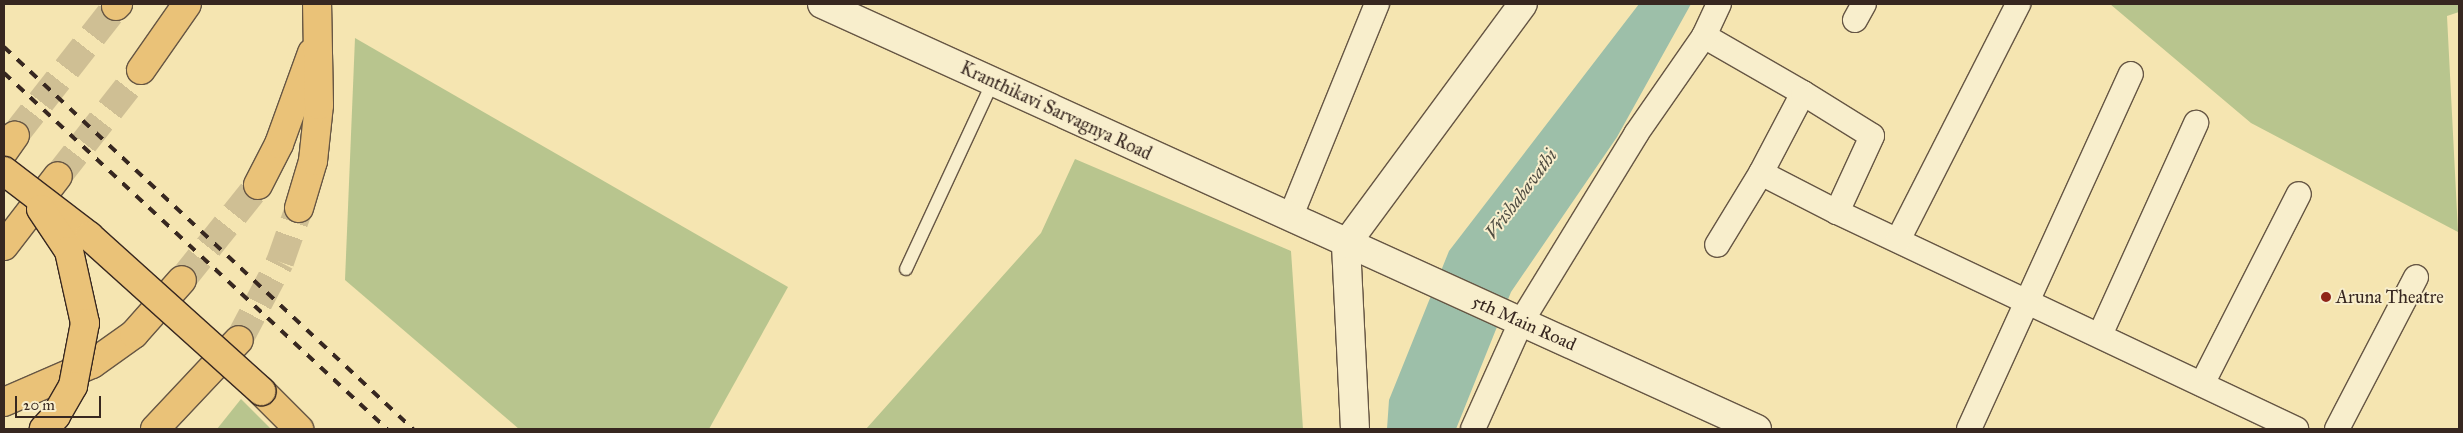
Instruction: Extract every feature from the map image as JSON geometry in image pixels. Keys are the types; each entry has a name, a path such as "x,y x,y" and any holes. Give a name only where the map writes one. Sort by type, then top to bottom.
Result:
{"main road":[{"path":"141,70 187,4"},
{"path":"299,208 313,161 319,105 317,4"},
{"path":"258,184 280,144 319,35"},
{"path":"4,246 58,176"},
{"path":"13,178 69,251 85,323 73,386 56,416 44,429"},
{"path":"13,178 89,236 299,429"},
{"path":"4,402 92,364 134,334 182,280"},
{"path":"155,429 239,340"}],"street":[{"name":"Kranthikavi Sarvagnya Road","path":"822,4 1290,218"},
{"path":"1290,218 1376,4"},
{"path":"1356,429 1346,244 1523,4"},
{"path":"1473,429 1521,322 1636,134 1704,36 1719,4"},
{"path":"1898,240 2018,4"},
{"path":"1704,36 1803,93 1872,136 1837,212"},
{"path":"1973,428 2027,302 2131,74"},
{"path":"1717,245 1761,173 1803,93"},
{"path":"2100,335 2196,123"},
{"path":"1761,173 1837,212 2296,429"},
{"path":"2202,384 2299,194"},
{"name":"5th Main Road","path":"1290,218 1757,429"},
{"path":"2337,429 2416,277"}],"lane":[{"path":"906,269 993,82"}],"green space":[{"path":"2110,4 2459,4 2459,12 2447,16 2458,232 2251,123"},
{"path":"355,38 788,287 709,429 519,429 345,280"},
{"path":"1075,159 1291,251 1303,429 866,429 1041,233"},
{"path":"241,399 271,429 217,429"}],"water":[{"name":"Vrishabavathi","path":"1639,4 1691,4 1617,137 1511,292 1456,429 1387,429 1389,400 1449,251"}],"tunnel":[{"path":"15,135 116,6"},
{"path":"58,176 141,70"},
{"path":"182,280 258,185"},
{"path":"239,340 280,262 299,208"}],"railway":[{"path":"4,47 413,429"},
{"path":"4,73 387,429"}],"place":[{"name":"Aruna Theatre","path":"2326,297"}]}
